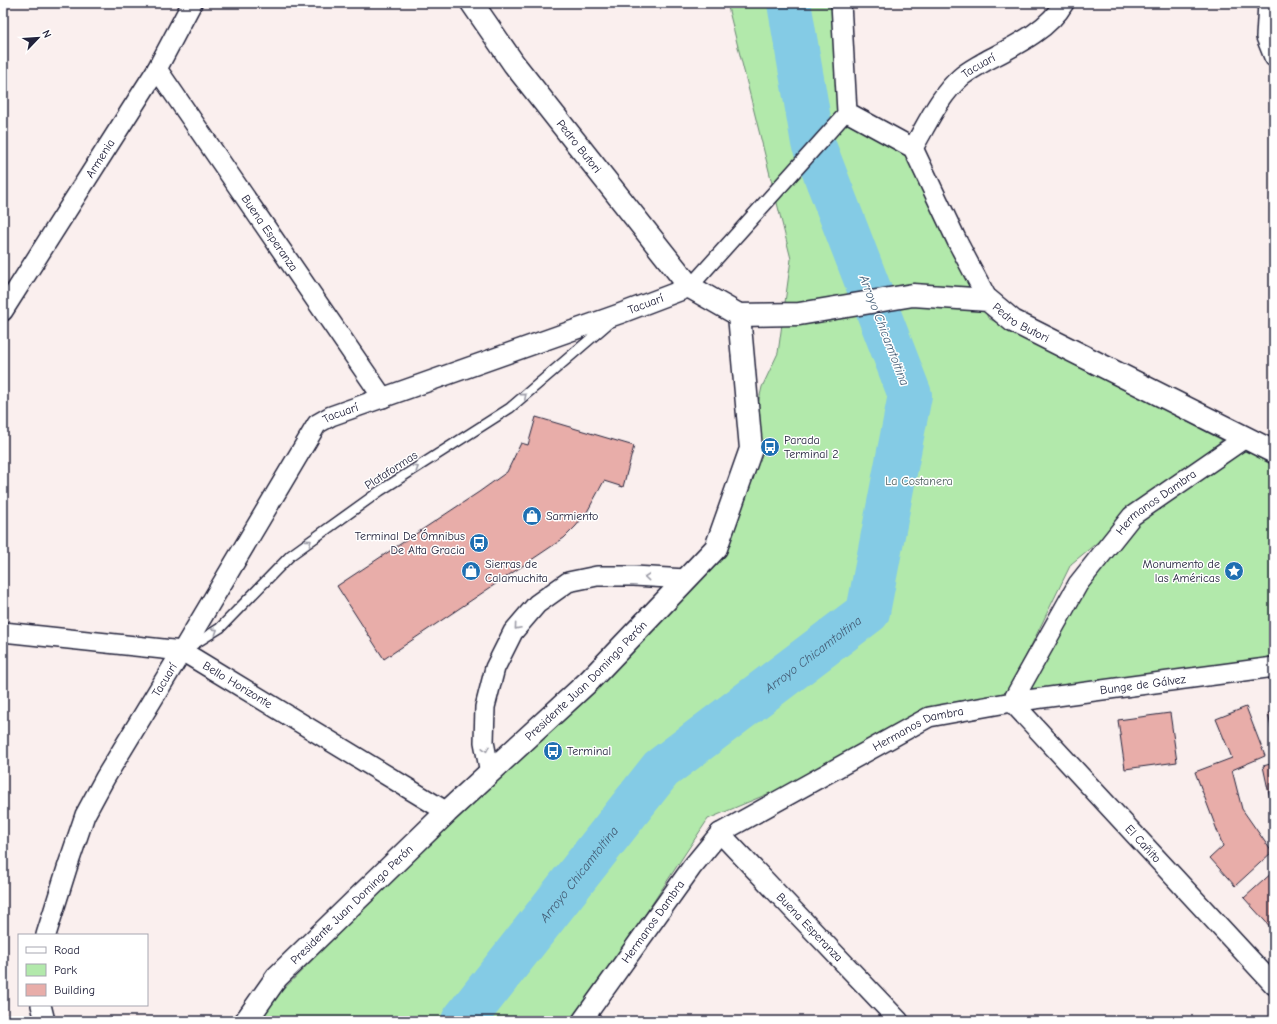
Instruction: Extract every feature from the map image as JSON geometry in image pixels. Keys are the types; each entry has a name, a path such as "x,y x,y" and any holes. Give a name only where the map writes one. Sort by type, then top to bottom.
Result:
{"street":[{"name":"Armenia","path":"3,312 157,69 192,3"},
{"name":"Pedro Butori","path":"472,3 514,64 690,287"},
{"path":"841,3 847,112 913,148"},
{"name":"Tacuarí","path":"913,148 951,86 962,76 1047,24 1057,14 1064,3"},
{"path":"1268,3 1266,37 1274,57"},
{"name":"Buena Esperanza","path":"157,69 383,398"},
{"name":"Tacuarí","path":"46,934 85,815 105,778 317,424 332,416 619,314 690,287 847,112"},
{"name":"Pedro Butori","path":"913,148 958,243 988,300 1012,321 1274,452"},
{"path":"690,287 739,315 799,314 913,295 988,300"},
{"name":"Presidente Juan Domingo Perón","path":"246,1021 276,977 447,812 589,682 716,548 751,449 739,315"},
{"name":"Hermanos Dambra","path":"582,1021 692,867 720,833 929,717 1012,702 1078,584 1132,516 1245,438"},
{"path":"490,773 484,742 485,707 495,668 513,632 537,604 568,582 597,576 634,576 686,579"},
{"name":"Bello Horizonte","path":"3,632 182,651 447,812"},
{"name":"Bunge de Gálvez","path":"1012,702 1274,668"},
{"name":"El Cañito","path":"1012,702 1274,985"},
{"name":"Buena Esperanza","path":"720,833 899,1021"},
{"path":"41,1006 45,1021"}],"lane":[{"name":"Plataformas","path":"182,651 220,628 291,555 380,491 510,408 619,314"}],"green space":[{"name":"La Costanera","path":"727,3 843,3 847,112 910,149 958,243 988,318 1222,440 1071,564 1008,693 708,819 575,1021 252,1021 609,660 727,538 762,387 778,353 791,259"},
{"path":"1245,438 1274,452 1274,667 1012,702 1132,516"}],"building":[{"name":"Terminal De Ómnibus De Alta Gracia","path":"536,417 634,446 623,487 604,481 587,512 564,538 384,659 337,586 507,472 521,443 528,445"},
{"path":"1246,707 1265,756 1232,770 1242,809 1272,852 1235,886 1210,858 1223,846 1195,772 1232,758 1216,719"},
{"path":"1274,712 1274,742 1268,713"},
{"path":"1170,713 1177,762 1125,769 1118,720"},
{"path":"1274,763 1274,812 1273,813 1263,766"},
{"path":"1274,871 1274,931 1244,898"}],"waterway":[{"name":"Arroyo Chicamtoltina","path":"463,1021 661,769 868,612 910,395 813,143 789,3"}],"place":[{"name":"Parada Terminal 2","path":"770,447"},
{"name":"Sarmiento","path":"532,516"},
{"name":"Terminal De Ómnibus De Alta Gracia","path":"479,543"},
{"name":"Sierras de Calamuchita","path":"471,571"},
{"name":"Monumento de las Américas","path":"1234,571"},
{"name":"Terminal","path":"553,751"}]}
